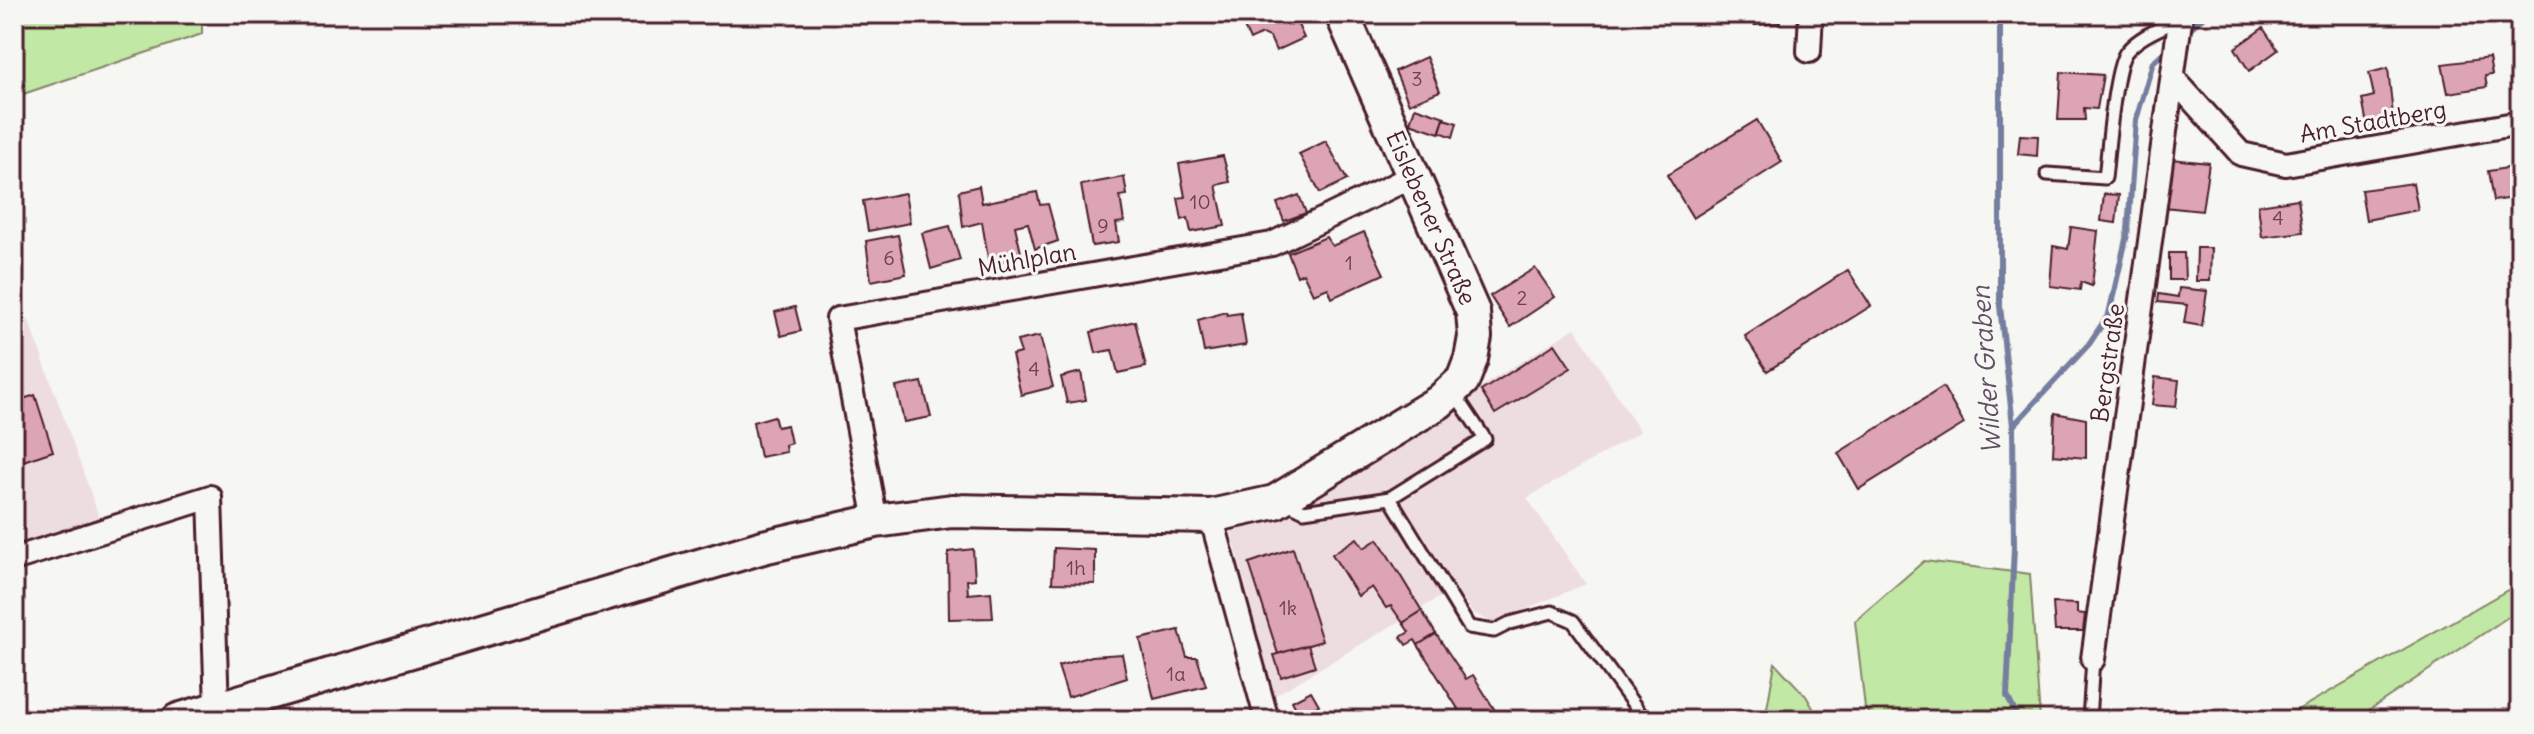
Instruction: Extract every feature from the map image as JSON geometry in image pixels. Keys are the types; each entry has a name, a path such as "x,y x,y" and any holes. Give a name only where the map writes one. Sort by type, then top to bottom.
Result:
{"main road":[{"name":"Eislebener Straße","path":"178,720 763,547 876,521 952,511 1211,516 1280,499 1439,402 1463,380 1475,337 1473,312 1342,14"}],"street":[{"path":"1809,51 1811,14"},
{"name":"Bergstraße","path":"2093,659 2180,20"},
{"name":"Am Stadtberg","path":"2173,78 2241,154 2286,164 2520,123"},
{"name":"Mühlplan","path":"876,521 838,319 1272,244 1413,176"},
{"path":"15,556 210,497 217,709"},
{"path":"1211,516 1267,720"}],"lane":[{"path":"2047,174 2105,178 2118,74 2124,53 2140,39 2180,20"},
{"path":"1280,499 1304,511 1390,498 1485,439 1452,390"},
{"path":"1390,498 1469,627 1494,631 1510,623 1552,612 1573,621 1645,720"},
{"name":"Bergstraße","path":"2089,720 2093,659"}],"shaded area":[{"path":"28,318 101,522 14,550 14,323"},
{"path":"1575,328 1640,432 1527,498 1586,584 1492,623 1472,612 1455,588 1274,696 1230,526 1278,514"}],"green space":[{"path":"14,14 202,14 202,34 14,97"},
{"path":"1924,561 2030,574 2040,720 1875,720 1865,708 1855,621"},
{"path":"2520,583 2520,609 2354,720 2280,720"},
{"path":"1775,663 1806,696 1820,720 1765,720"}],"building":[{"path":"1238,14 1293,14 1304,38 1276,51 1270,37 1262,34 1250,40"},
{"path":"1754,14 1779,14 1780,23 1755,25"},
{"path":"2263,28 2278,50 2249,71 2235,48"},
{"path":"1426,57 1440,91 1409,104 1395,71"},
{"path":"2489,58 2492,75 2485,76 2487,87 2448,93 2442,64"},
{"path":"2388,68 2394,125 2368,130 2362,99 2374,96 2369,73"},
{"path":"2061,72 2103,75 2097,109 2084,108 2085,120 2058,120"},
{"path":"1415,107 1445,117 1439,133 1410,123"},
{"path":"1444,119 1457,123 1453,137 1440,132"},
{"path":"1757,120 1782,162 1693,218 1667,175"},
{"path":"2020,135 2038,136 2037,156 2018,154"},
{"path":"1326,141 1347,180 1320,193 1299,154"},
{"path":"1223,156 1230,182 1216,185 1225,226 1191,232 1188,218 1182,220 1178,198 1185,197 1179,164"},
{"path":"2171,159 2209,163 2202,211 2164,207"},
{"path":"2520,166 2520,197 2493,201 2488,171"},
{"path":"1124,177 1127,195 1120,196 1124,222 1116,223 1119,242 1092,246 1081,185"},
{"path":"2413,183 2418,210 2366,220 2361,190"},
{"path":"979,186 982,203 1037,192 1040,205 1048,204 1058,241 1035,249 1028,223 1015,226 1022,257 989,264 982,222 963,227 959,191"},
{"path":"905,193 910,223 868,231 863,201"},
{"path":"2104,194 2119,195 2116,223 2101,221"},
{"path":"1299,195 1306,213 1284,221 1277,203"},
{"path":"2298,199 2303,232 2262,237 2258,205"},
{"path":"950,226 960,260 931,269 922,233"},
{"path":"2071,227 2098,231 2092,286 2081,282 2080,290 2050,286 2053,246 2068,249"},
{"path":"1364,232 1384,274 1332,298 1328,288 1313,294 1303,273 1297,276 1288,253 1326,237 1332,246"},
{"path":"898,235 906,274 871,281 866,241"},
{"path":"2197,248 2211,248 2210,281 2196,281"},
{"path":"2169,253 2184,253 2185,280 2169,280"},
{"path":"1535,268 1555,297 1510,327 1490,296"},
{"path":"1848,270 1871,306 1767,371 1745,336"},
{"path":"2179,288 2207,291 2202,326 2184,323 2187,305 2158,302 2159,294 2178,297"},
{"path":"795,307 801,331 781,336 775,312"},
{"path":"1226,312 1227,315 1241,313 1246,345 1204,352 1198,320"},
{"path":"1135,321 1146,367 1118,373 1112,350 1096,353 1091,332"},
{"path":"1040,336 1053,387 1021,395 1012,355 1021,353 1017,341"},
{"path":"1555,344 1571,368 1495,414 1481,391"},
{"path":"14,346 24,377 17,379 14,370"},
{"path":"1081,372 1086,400 1067,403 1061,377"},
{"path":"2155,377 2179,380 2176,407 2152,405"},
{"path":"922,382 931,417 904,422 896,387"},
{"path":"1943,387 1964,424 1859,489 1838,453"},
{"path":"35,395 53,451 14,464 14,402"},
{"path":"2055,413 2086,419 2086,458 2053,455"},
{"path":"774,416 777,427 787,425 791,443 785,445 786,452 760,457 753,422"},
{"path":"1357,538 1364,548 1378,539 1422,611 1403,623 1391,606 1386,608 1372,587 1358,596 1332,554"},
{"path":"1054,548 1095,550 1095,584 1052,583"},
{"path":"1293,548 1322,641 1278,654 1249,563"},
{"path":"973,549 975,579 967,580 968,594 991,592 993,618 949,619 948,552"},
{"path":"2053,603 2077,604 2077,613 2085,614 2083,631 2055,631"},
{"path":"1422,611 1436,634 1418,645 1415,640 1406,645 1401,637 1409,632 1403,623"},
{"path":"1179,630 1187,657 1197,657 1206,686 1154,699 1140,639"},
{"path":"1436,634 1466,679 1473,675 1501,720 1465,720 1418,645"},
{"path":"1308,645 1315,666 1281,677 1274,655"},
{"path":"1122,654 1127,678 1068,697 1058,666 1092,656"},
{"path":"1311,691 1319,705 1300,716 1292,701"}],"waterway":[{"name":"Wilder Graben","path":"2000,14 2000,306 2013,426 2014,547 2007,696 2019,720"},
{"path":"2185,33 2206,14"},
{"path":"2013,426 2089,344 2109,314 2128,230 2136,120 2153,62 2171,46"}]}
